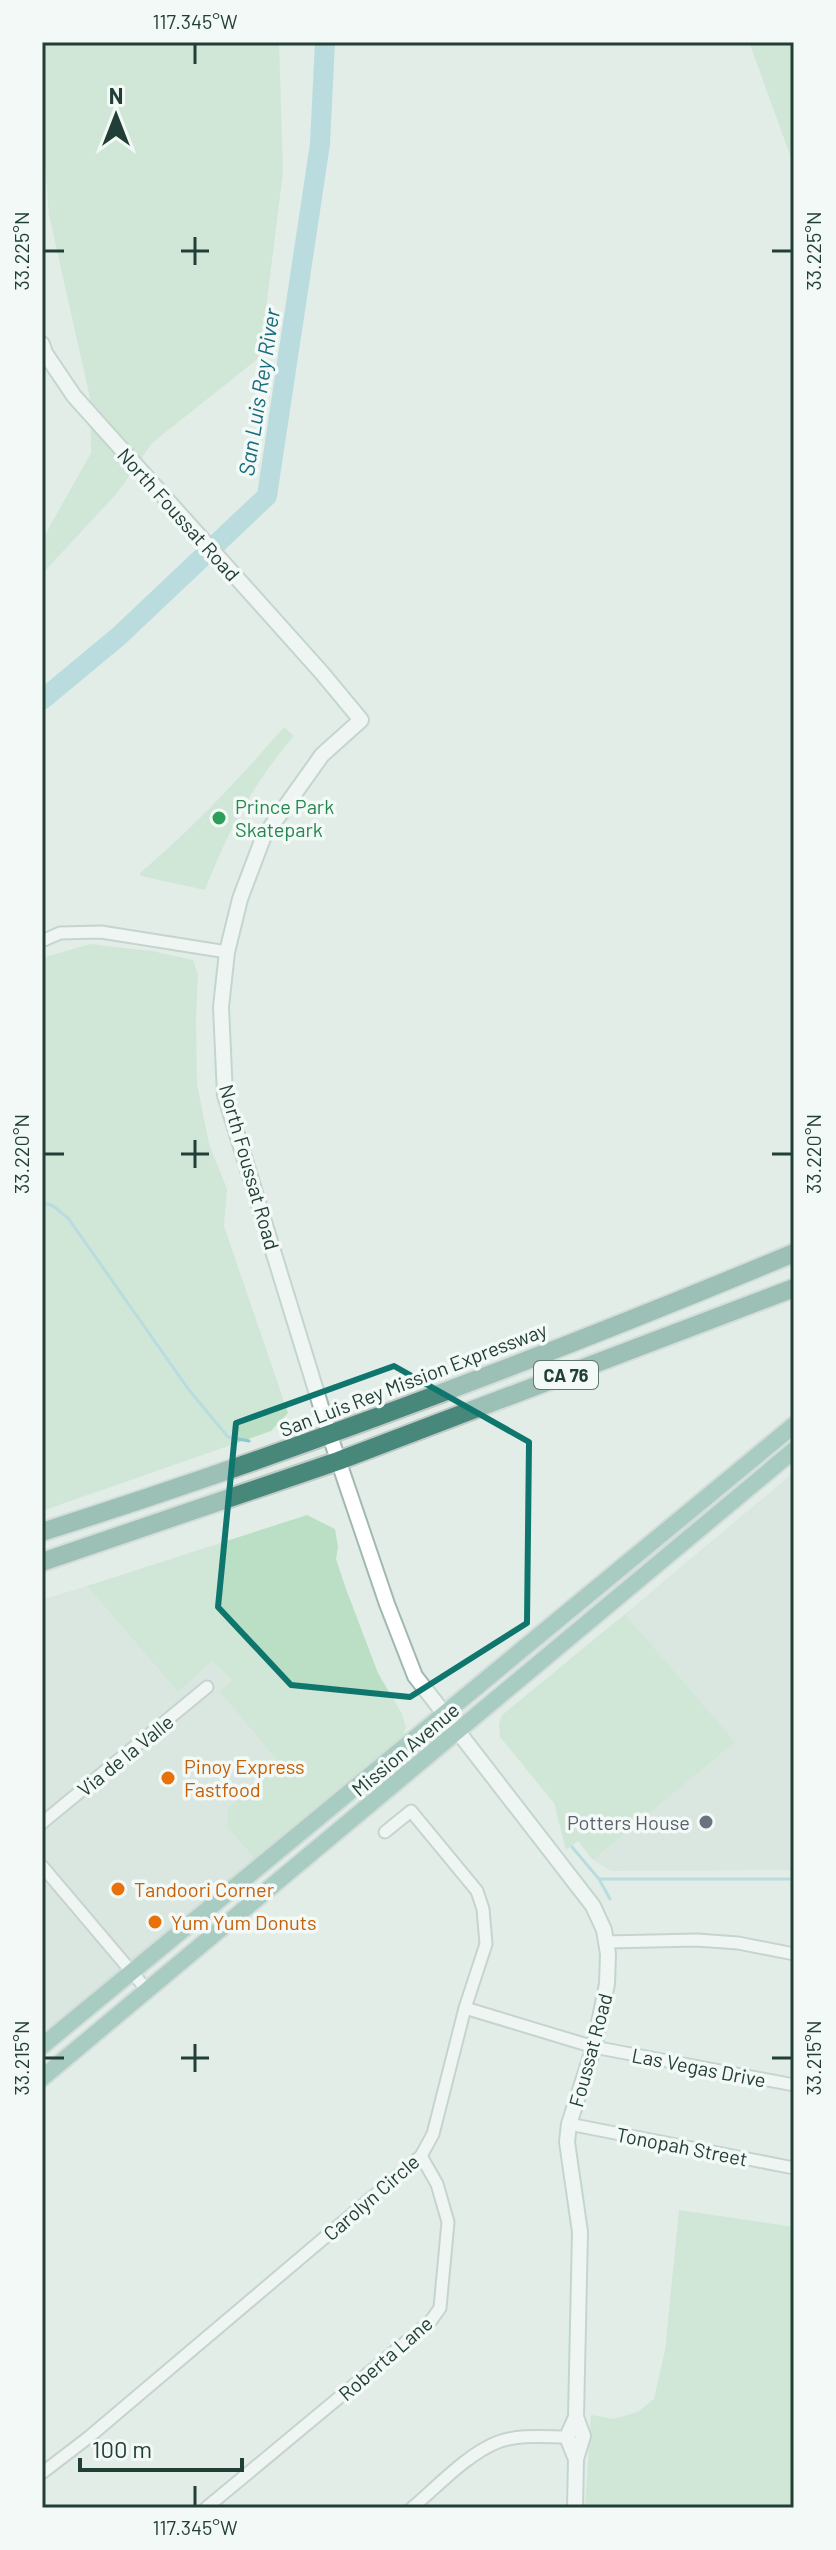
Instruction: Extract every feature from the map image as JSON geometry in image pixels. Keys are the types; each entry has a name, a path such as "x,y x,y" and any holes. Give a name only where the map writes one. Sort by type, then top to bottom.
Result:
{"highway":[{"name":"San Luis Rey Mission Expressway","path":"42,1532 330,1436 641,1316 794,1253"},
{"name":"CA 76","path":"42,1562 338,1461 794,1288"}],"main road":[{"name":"North Foussat Road","path":"42,344 74,396 361,720 322,755 263,838 240,899 227,952 221,1007 225,1095 330,1436 387,1604 415,1676 458,1730"},
{"name":"Mission Avenue","path":"42,2046 794,1425"},
{"name":"Mission Avenue","path":"42,2078 793,1455"},
{"name":"Foussat Road","path":"458,1730 593,1906 606,1942 607,1984 594,2047 569,2124 567,2142 580,2232 576,2417 583,2436 576,2459 575,2508"},
{"name":"Foussat Road","path":"576,2417 567,2437 576,2459"}],"street":[{"path":"42,941 60,933 101,932 227,952"},
{"path":"778,1439 793,1455"},
{"name":"Via de la Valle","path":"42,1823 207,1687"},
{"name":"Carolyn Circle","path":"42,2473 101,2427 421,2156 433,2134 465,2008 486,1944 483,1909 477,1891 411,1811 385,1832"},
{"path":"42,1866 147,1990"},
{"path":"606,1942 711,1941 794,1954"},
{"name":"Las Vegas Drive","path":"465,2008 594,2047 794,2085"},
{"name":"Tonopah Street","path":"569,2124 794,2168"},
{"name":"Roberta Lane","path":"206,2508 430,2322 440,2308 448,2222 437,2184 421,2156"},
{"path":"412,2508 477,2453 499,2441 521,2437 567,2437"}],"highlighted area":[{"path":"394,1366 529,1442 527,1623 410,1697 291,1685 218,1607 236,1423"}],"shaded area":[{"path":"794,1472 794,1870 611,1871 593,1860 734,1742 625,1614"},
{"path":"87,1586 177,1691 212,1661 232,1680 219,1691 281,1765 257,1861 42,2037 42,1600"}],"green space":[{"path":"42,42 279,42 283,172 260,357 152,443 118,492 42,574 42,540 91,453 90,398 49,215 42,126"},
{"path":"749,42 794,42 794,166"},
{"name":"Prince Park Skatepark","path":"284,727 294,736 243,808 205,890 141,876 140,873 215,803"},
{"path":"90,944 152,951 193,960 198,975 197,1084 209,1144 227,1189 224,1226 288,1413 271,1431 42,1511 42,958"},
{"path":"307,1515 335,1529 336,1559 346,1589 378,1673 402,1714 406,1728 402,1739 257,1861 228,1828 228,1808 281,1765 219,1691 232,1680 212,1661 178,1692 87,1586"},
{"path":"625,1614 735,1742 593,1860 578,1841 566,1850 554,1803 500,1737 499,1724 502,1715"},
{"path":"679,2210 794,2227 794,2508 585,2508 591,2415 614,2419 638,2412 654,2399 665,2350"}],"waterway":[{"name":"San Luis Rey River","path":"42,700 119,636 267,496 320,144 325,42"},
{"path":"42,1202 68,1218 189,1390 228,1437 249,1441"},
{"path":"572,1847 599,1879 610,1899"},
{"path":"599,1879 794,1879"}],"place":[{"name":"Prince Park Skatepark","path":"219,818"},
{"name":"Pinoy Express Fastfood","path":"168,1778"},
{"name":"Potters House","path":"706,1822"},
{"name":"Tandoori Corner","path":"118,1889"},
{"name":"Yum Yum Donuts","path":"155,1922"}]}
